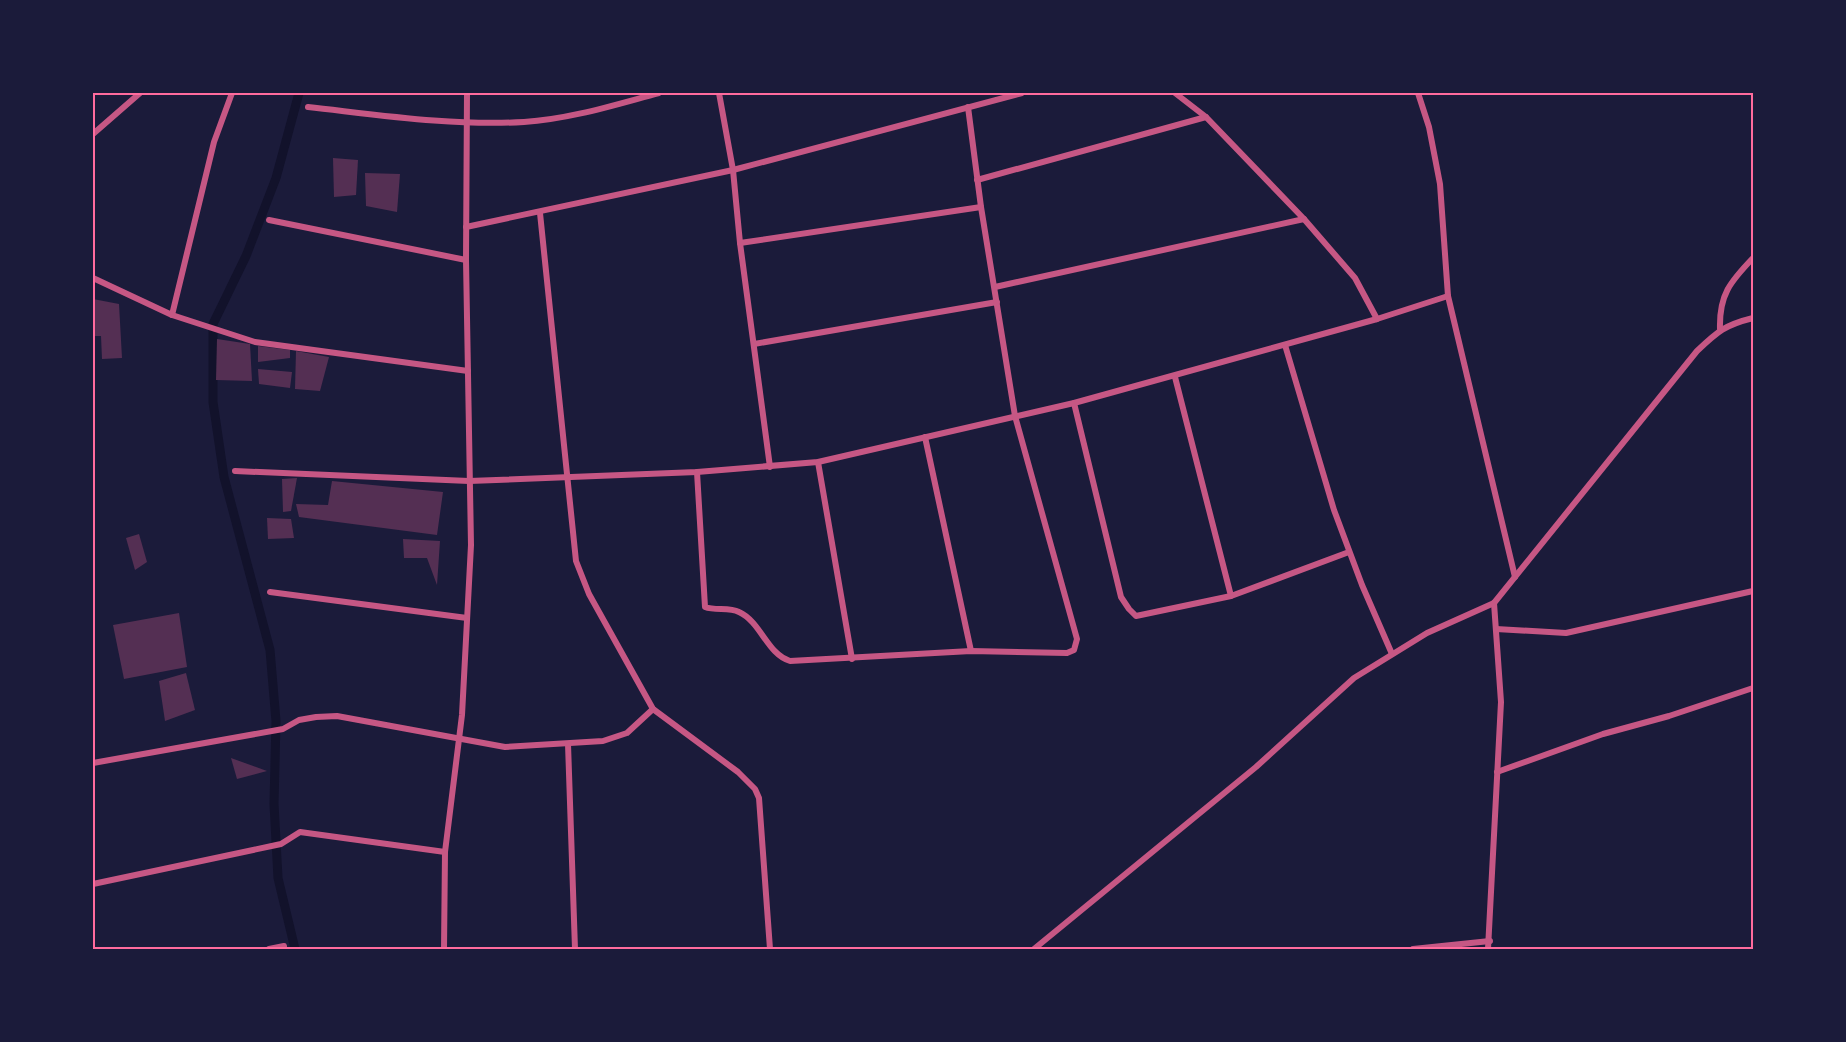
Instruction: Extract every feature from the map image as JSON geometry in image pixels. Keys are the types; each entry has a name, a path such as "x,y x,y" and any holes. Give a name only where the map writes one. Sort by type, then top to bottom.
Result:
{"street":[{"path":"93,134 140,93"},
{"path":"172,315 214,142 232,93"},
{"path":"444,949 445,852 459,738 471,544 466,260 467,93"},
{"path":"308,107 467,124 525,122 572,116 659,93"},
{"path":"719,93 733,170 740,243 770,467"},
{"path":"466,227 733,170 1022,93"},
{"path":"1174,93 1206,117 1304,219 1355,278 1377,319"},
{"path":"1418,93 1429,128 1440,184 1448,296 1515,577"},
{"path":"697,472 705,607 738,611 750,621 781,658 790,661 970,651 1067,653 1074,650 1077,639 1016,416 981,207 968,107"},
{"path":"977,180 1206,117"},
{"path":"740,243 981,207"},
{"path":"540,213 576,561 589,594 653,709 738,772 755,789 759,798 771,949"},
{"path":"995,287 1304,219"},
{"path":"269,220 466,260"},
{"path":"1720,329 1719,311 1723,299 1732,280 1753,258"},
{"path":"93,278 172,315 255,342 468,371"},
{"path":"235,471 470,481 697,472 818,462 1074,403 1377,319 1448,296"},
{"path":"754,344 998,302"},
{"path":"1034,949 1256,767 1354,678 1427,633 1494,603 1697,351 1720,329 1734,322 1753,318"},
{"path":"1285,345 1334,510 1392,654"},
{"path":"1174,376 1231,596"},
{"path":"1074,403 1121,597 1136,616 1231,596 1349,552"},
{"path":"925,437 970,651"},
{"path":"818,462 852,659"},
{"path":"1496,629 1566,633 1753,591"},
{"path":"270,592 467,618"},
{"path":"1488,949 1501,702 1494,603"},
{"path":"1497,772 1603,734 1669,716 1753,688"},
{"path":"93,763 283,729 299,720 337,716 505,747 603,741 627,734 653,709"},
{"path":"568,744 575,949"},
{"path":"93,884 281,844 300,832 445,852"},
{"path":"1413,949 1490,941"},
{"path":"269,949 285,945"}],"building":[{"path":"333,158 358,160 356,195 334,197"},
{"path":"365,173 400,174 397,212 366,206"},
{"path":"93,299 119,304 122,358 102,359 101,336 93,336"},
{"path":"217,339 250,344 252,381 216,380"},
{"path":"258,346 290,350 290,358 258,362"},
{"path":"296,351 329,357 320,391 295,389"},
{"path":"258,369 292,372 290,388 259,384"},
{"path":"297,478 291,511 283,512 282,479"},
{"path":"332,481 443,492 437,535 299,517 296,504 328,505"},
{"path":"267,518 291,519 294,538 268,539"},
{"path":"139,534 147,562 135,570 126,538"},
{"path":"403,539 440,541 437,585 427,558 404,558"},
{"path":"179,613 187,667 124,679 113,625"},
{"path":"186,673 195,710 165,721 159,681"},
{"path":"231,758 267,771 237,779"}],"waterway":[{"path":"295,949 278,878 274,804 276,721 270,650 224,477 213,402 213,324 246,256 276,178 299,93"}]}
